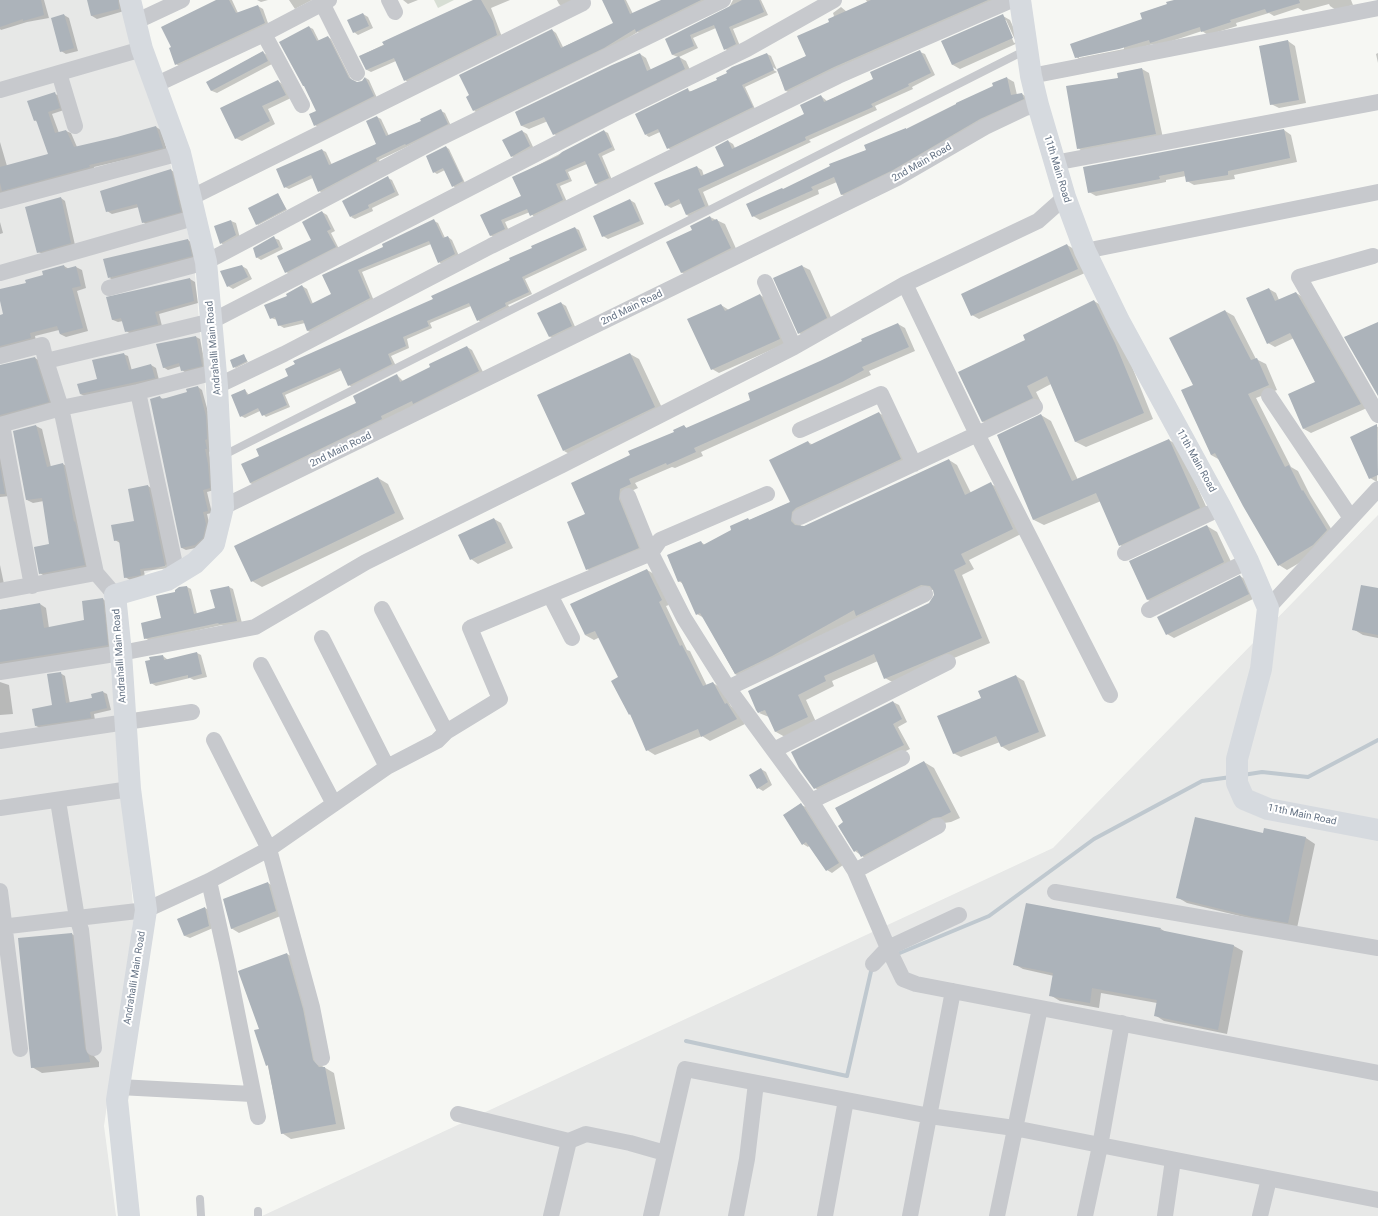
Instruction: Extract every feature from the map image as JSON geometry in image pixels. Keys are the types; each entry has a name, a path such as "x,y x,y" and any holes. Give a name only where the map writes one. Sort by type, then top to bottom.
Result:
{"street":[{"name":"Andrahalli Main Road","path":"129,1216 117,1100 146,910 130,789 121,653 115,595 167,580 195,563 214,544 223,507 212,321 206,262 180,153 142,49 130,0"},
{"path":"135,22 182,0"},
{"path":"109,288 206,262 442,137 723,0"},
{"path":"46,361 212,321 614,114 747,49 834,0"},
{"path":"32,586 1,425 61,408 138,392 216,379 284,354 491,246 802,93 1012,0"},
{"name":"11th Main Road","path":"1020,0 1031,76 1038,105 1054,163 1085,251 1119,321 1221,508 1248,561 1268,608 1261,669 1237,758 1237,776 1244,799 1268,809 1378,830"},
{"path":"155,85 264,34 325,2 357,73"},
{"path":"0,273 194,207 583,3"},
{"path":"1031,76 1378,8"},
{"path":"264,34 302,105"},
{"path":"0,90 142,49"},
{"path":"59,73 75,126"},
{"path":"1054,163 1378,102"},
{"name":"2nd Main Road","path":"223,507 883,185 985,128 1025,108 1038,105"},
{"path":"0,201 180,153"},
{"path":"1085,251 1378,192"},
{"path":"0,672 121,653 254,627 366,562 562,465 794,347 905,284 1038,221 1066,197"},
{"path":"1373,256 1299,277 1378,415"},
{"path":"765,282 794,347"},
{"path":"905,284 977,434 1110,695"},
{"path":"0,356 42,345 61,408 96,573 115,595"},
{"path":"138,392 178,574"},
{"path":"800,430 881,394 914,464"},
{"path":"1268,396 1351,518"},
{"path":"800,517 1034,407"},
{"path":"1268,608 1378,489"},
{"path":"3,926 146,910 209,881 269,849 387,767 437,741 446,732 500,699 470,628 651,553 660,540 767,494"},
{"path":"628,496 651,553 684,618 728,688 811,801 855,871 903,979 953,991 1378,1073"},
{"path":"1125,552 1221,508"},
{"path":"1149,610 1248,561"},
{"path":"0,591 96,573"},
{"path":"550,594 572,638"},
{"path":"728,688 925,594"},
{"path":"382,609 446,732"},
{"path":"322,638 387,767"},
{"path":"774,750 948,662"},
{"path":"261,665 334,804"},
{"path":"0,741 192,712"},
{"path":"214,740 269,849 312,1007 322,1058"},
{"path":"811,801 902,758"},
{"path":"0,808 58,801 130,789"},
{"path":"58,801 77,918 81,930 94,1048"},
{"path":"855,871 938,826"},
{"path":"209,881 258,1117"},
{"path":"0,891 3,926 20,1049"},
{"path":"1055,892 1378,948"},
{"path":"873,964 888,948 959,915"},
{"path":"910,1216 953,991"},
{"path":"997,1216 1040,1008"},
{"path":"1085,1216 1100,1146 1122,1023"},
{"path":"651,1216 685,1069 930,1116 1014,1128 1378,1200"},
{"path":"736,1216 747,1159 756,1083"},
{"path":"119,1087 252,1094"},
{"path":"825,1216 846,1100"},
{"path":"458,1114 569,1141 586,1134 630,1143 665,1154"},
{"path":"551,1216 569,1141"},
{"path":"1165,1216 1173,1160"},
{"path":"1260,1216 1269,1179"}],"lane":[{"path":"221,456 1027,50"},
{"path":"200,1199 201,1216"}],"shaded area":[{"path":"0,0 129,0 193,253 218,531 193,553 142,575 104,595 134,916 104,1126 116,1216 0,1216"},
{"path":"434,0 454,0 438,8"},
{"path":"1378,515 1378,1216 262,1216 1053,848"}],"building":[{"path":"0,0 41,0 44,15 23,21 23,19 0,27"},
{"path":"87,0 118,0 119,9 91,16"},
{"path":"216,0 229,0 236,13 258,5 265,23 175,65 169,48 171,47 161,27"},
{"path":"473,0 481,0 493,21 497,35 404,81 394,58 366,70 359,56 384,45 382,42"},
{"path":"602,0 624,0 630,14 661,0 701,0 636,32 635,29 604,48 473,111 466,97 469,95 459,75 552,29 561,48 613,23"},
{"path":"742,0 759,0 764,12 729,27 736,44 724,50 714,25 690,35 694,46 672,55 665,39"},
{"path":"871,0 988,0 834,67 785,91 777,69 806,56 797,36 829,22 828,19"},
{"path":"1174,0 1299,0 1300,3 1267,13 1265,9 1230,20 1231,22 1201,32 1200,27 1150,43 1149,40 1119,49 1075,58 1070,44 1142,19 1140,13 1167,4 1166,2"},
{"path":"363,13 369,26 353,33 347,20"},
{"path":"64,14 74,48 60,52 51,18"},
{"path":"1003,14 1013,38 952,65 941,41"},
{"path":"309,26 317,41 328,36 349,78 357,82 362,81 365,77 374,96 314,126 309,114 316,111 304,86 279,42"},
{"path":"1288,40 1299,100 1270,105 1259,46"},
{"path":"920,50 931,73 908,84 909,86 871,104 873,107 805,137 806,140 698,189 705,206 686,215 679,199 665,206 654,183 697,166 701,176 724,166 715,147 728,140 732,149 804,114 800,105 821,95 824,102 835,97 873,79 870,72"},
{"path":"263,51 268,61 211,91 206,82"},
{"path":"640,53 647,71 679,56 685,69 553,135 544,117 521,126 515,112"},
{"path":"767,53 774,70 742,85 753,107 667,149 658,129 645,135 635,114 688,88 689,92 717,80 716,78 727,73 726,71 732,67"},
{"path":"1142,68 1156,134 1077,149 1066,86 1118,78 1117,73"},
{"path":"1007,77 1011,95 1022,93 1024,99 980,119 893,170 841,195 834,177 811,187 813,190 752,217 746,204 782,188 783,189 830,166 829,164 866,150 864,145 906,129 993,86 992,83"},
{"path":"278,80 286,95 262,106 270,121 235,139 220,108"},
{"path":"55,92 60,108 48,112 55,133 66,130 74,147 156,126 163,148 89,165 90,167 2,191 0,183 0,167 48,154 36,120 34,121 27,101"},
{"path":"441,109 448,124 376,158 377,161 318,192 311,175 284,188 276,169 322,149 329,165 376,144 366,121 377,116 386,136 421,121 420,119"},
{"path":"1284,129 1290,158 1228,171 1228,175 1186,182 1184,171 1159,176 1160,179 1088,193 1083,167"},
{"path":"522,130 530,146 511,157 502,140"},
{"path":"604,130 612,147 598,154 609,178 595,184 585,161 565,170 569,179 556,184 563,200 530,216 527,209 501,220 505,229 490,236 480,215 521,196 512,177 558,156 562,152"},
{"path":"446,146 463,181 452,187 443,168 433,173 426,156"},
{"path":"171,169 181,212 142,223 137,204 106,212 100,191"},
{"path":"388,176 395,192 368,205 369,208 350,217 342,201"},
{"path":"278,193 286,209 256,225 248,208"},
{"path":"61,197 71,243 37,253 25,207"},
{"path":"630,199 640,221 602,237 593,216"},
{"path":"322,211 331,229 327,231 336,247 285,273 277,256 311,240 302,222"},
{"path":"710,216 712,221 717,219 731,248 681,273 666,242 692,230 690,226"},
{"path":"434,219 443,238 448,236 455,254 438,263 429,241 358,270 370,298 307,331 303,320 278,326 275,317 270,319 264,305 287,296 286,294 302,285 311,304 331,294 322,275 383,247 382,244"},
{"path":"231,220 236,235 220,244 214,226"},
{"path":"575,227 584,247 522,277 529,292 505,303 506,306 477,321 469,303 427,321 429,326 403,337 406,346 388,354 392,364 348,386 340,368 282,393 287,405 262,416 258,408 240,417 231,395 245,389 247,395 288,376 285,369 295,364 293,361 433,299 431,296 510,260 509,258 532,248 531,246"},
{"path":"274,236 279,247 256,258 253,248"},
{"path":"188,239 192,256 108,278 103,259"},
{"path":"1067,244 1078,269 971,316 961,294"},
{"path":"64,265 65,269 76,266 81,286 72,288 83,328 60,334 57,326 30,333 31,338 0,346 0,315 3,314 0,301 0,289 26,283 25,280 43,275 42,271"},
{"path":"242,265 248,277 227,287 220,271"},
{"path":"802,265 827,318 798,334 773,278"},
{"path":"190,278 194,301 155,312 158,324 125,332 121,318 112,320 106,297"},
{"path":"1269,288 1275,301 1296,292 1361,404 1303,429 1288,394 1315,382 1290,333 1267,344 1246,298"},
{"path":"760,294 780,339 711,370 687,319 721,304 725,311"},
{"path":"1094,300 1115,343 1144,413 1075,442 1047,376 1027,386 1033,398 982,422 958,372 1025,340 1023,335"},
{"path":"561,302 572,326 549,337 537,313"},
{"path":"1225,310 1251,360 1257,358 1269,385 1248,394 1285,467 1289,465 1302,491 1303,490 1327,530 1313,545 1278,566 1243,506 1215,453 1211,455 1181,390 1193,385 1169,338"},
{"path":"1378,322 1378,396 1344,337"},
{"path":"898,323 909,347 862,367 864,370 842,382 694,448 696,452 667,465 666,463 629,479 631,484 620,489 619,499 639,548 586,570 567,522 585,514 571,483 630,455 628,451 674,432 673,430 684,425 686,428 750,400 748,393 820,361 862,341 861,339"},
{"path":"196,336 202,366 181,371 179,363 163,368 156,344"},
{"path":"467,346 479,371 413,404 412,401 381,416 382,419 250,483 241,464 259,456 256,449 356,403 353,396 397,374 400,382 430,367 429,364"},
{"path":"124,353 129,370 151,364 155,378 80,394 77,384 97,379 92,360"},
{"path":"630,353 655,407 563,451 537,395"},
{"path":"244,354 247,361 233,368 230,360"},
{"path":"35,357 49,402 0,415 0,365"},
{"path":"198,386 206,416 207,439 205,440 207,449 205,449 210,488 203,490 208,511 203,512 206,524 203,538 195,545 181,548 150,399 160,396 161,399 166,398 187,392 186,389"},
{"path":"879,412 901,459 796,508 792,512 791,521 795,525 804,526 949,459 965,495 991,482 1013,529 961,554 966,564 954,570 982,638 884,679 874,654 824,676 826,681 798,695 808,717 775,732 765,710 758,713 756,710 748,691 929,603 934,595 933,590 930,586 921,585 856,616 854,610 772,656 735,674 700,613 696,615 681,581 678,582 667,555 701,541 703,545 731,530 730,526 748,518 749,520 790,502 769,460 808,441 810,445"},
{"path":"1041,414 1072,481 1169,439 1200,508 1119,546 1096,493 1033,520 997,435"},
{"path":"1377,424 1378,475 1369,479 1350,437"},
{"path":"36,425 47,467 63,463 74,522 75,521 85,565 39,574 34,547 49,544 42,498 26,500 13,431"},
{"path":"0,466 5,494 0,494"},
{"path":"378,477 395,513 251,582 234,546"},
{"path":"148,485 165,566 140,569 141,575 124,578 119,540 114,541 111,525 134,521 128,489"},
{"path":"494,518 506,543 470,560 458,535"},
{"path":"1207,525 1224,562 1147,600 1129,561"},
{"path":"647,569 662,600 659,602 680,646 682,645 703,686 713,682 725,704 727,703 737,719 701,737 698,729 646,751 630,714 629,715 611,681 618,677 595,631 585,635 570,604"},
{"path":"1240,575 1249,594 1166,635 1157,617"},
{"path":"1361,585 1378,588 1378,635 1352,630"},
{"path":"187,586 194,614 215,608 210,590 229,586 237,621 218,623 144,639 141,623 161,618 156,596 175,592 175,590 179,587"},
{"path":"103,598 108,645 0,662 0,610 40,603 44,628 84,620 82,601"},
{"path":"197,652 202,674 188,678 188,675 150,684 145,661 150,660 149,657 163,655 164,660"},
{"path":"61,672 66,703 92,698 91,694 103,691 107,708 90,712 91,718 35,726 32,709 52,705 47,674"},
{"path":"1016,675 1039,732 1001,747 996,736 953,754 937,716 981,698 978,691"},
{"path":"893,701 902,719 893,724 904,745 814,789 799,768 791,752"},
{"path":"924,761 951,812 941,817 933,818 861,857 857,850 854,852 838,826 843,822 835,808"},
{"path":"761,768 768,782 757,789 749,775"},
{"path":"801,803 839,863 826,871 806,842 802,845 783,815"},
{"path":"1195,817 1263,833 1264,828 1306,837 1288,923 1253,917 1176,898"},
{"path":"268,882 276,911 231,929 223,899"},
{"path":"1026,903 1161,928 1160,930 1234,945 1218,1030 1154,1016 1157,1000 1092,988 1090,1003 1049,996 1053,973 1013,965"},
{"path":"205,907 209,926 184,936 177,919"},
{"path":"72,933 85,1049 89,1056 90,1062 31,1068 18,938"},
{"path":"287,953 303,1009 313,1060 319,1067 325,1067 336,1124 281,1134 268,1065 266,1066 254,1030 259,1029 238,971"}],"waterway":[{"path":"1243,775 1262,772 1308,777 1378,740"},
{"path":"895,955 989,916 1094,839 1202,781 1231,777"},
{"path":"686,1041 847,1076 872,967"}]}
